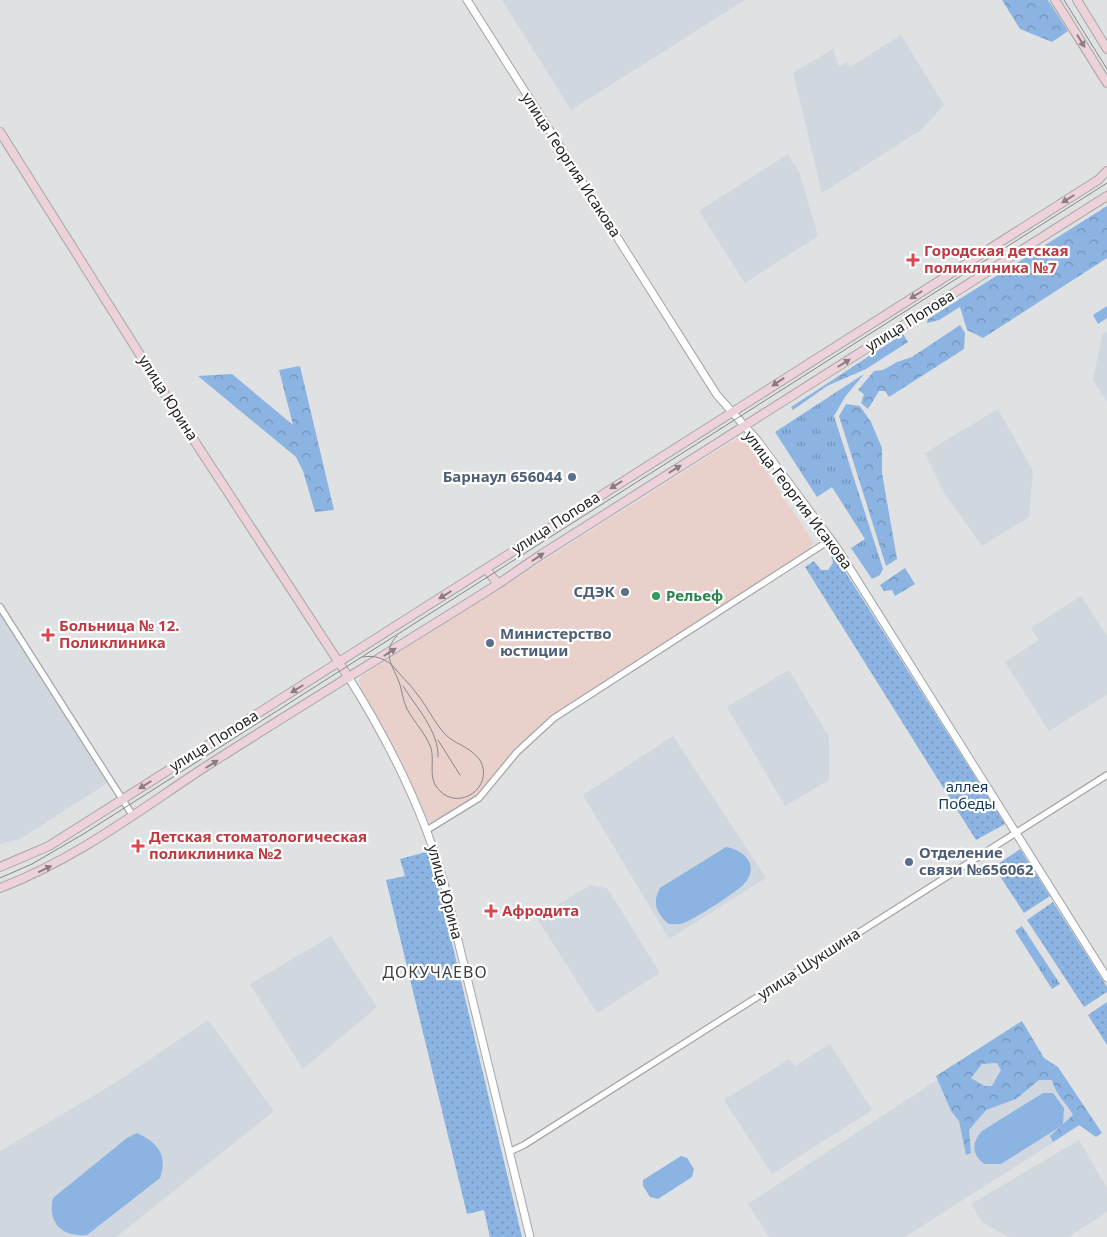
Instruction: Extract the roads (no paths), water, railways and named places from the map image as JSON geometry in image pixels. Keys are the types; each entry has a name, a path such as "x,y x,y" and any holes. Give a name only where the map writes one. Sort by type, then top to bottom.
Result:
{"main road":[{"path":"1055,0 1107,83"},
{"path":"1077,0 1107,49"},
{"name":"улица Юрина","path":"0,132 349,678"},
{"name":"улица Попова","path":"0,867 49,846 1098,180 1107,171"},
{"name":"улица Попова","path":"0,888 62,861 203,769 498,584 1107,196"},
{"path":"486,569 498,584"}],"street":[{"name":"улица Георгия Исакова","path":"467,0 703,373 731,412 757,440 830,540 1107,978"},
{"path":"428,830 479,798 517,752 554,718 830,540"},
{"path":"0,607 133,816"},
{"name":"улица Юрина","path":"349,678 385,739 428,830 446,891 530,1237"},
{"name":"улица Шукшина","path":"509,1152 524,1145 661,1059 1107,775"}],"tram line":[{"path":"1064,0 1107,69"},
{"path":"0,878 32,864 85,833 1107,183"},
{"path":"363,657 371,656 378,658 385,661 389,663 392,665 421,699 443,732 470,750 478,758 484,771 479,787 472,793 465,797 448,797 436,786 432,776 431,748 407,709 399,681 392,666 390,661 390,646 397,636"},
{"path":"403,686 431,729 435,738 438,757"},
{"path":"438,740 460,775"}],"place":[{"name":"Городская детская поликлиника №7","path":"913,260"},
{"name":"Барнаул 656044","path":"572,477"},
{"name":"СДЭК","path":"625,592"},
{"name":"Рельеф","path":"656,596"},
{"name":"Больница № 12. Поликлиника","path":"48,635"},
{"name":"Министерство юстиции","path":"490,643"},
{"name":"Детская стоматологическая поликлиника №2","path":"138,846"},
{"name":"Отделение связи №656062","path":"909,862"},
{"name":"Афродита","path":"491,911"}],"district":[{"name":"ДОКУЧАЕВО","path":"435,972"}],"park label":[{"name":"аллея Победы","path":"967,796"}]}
